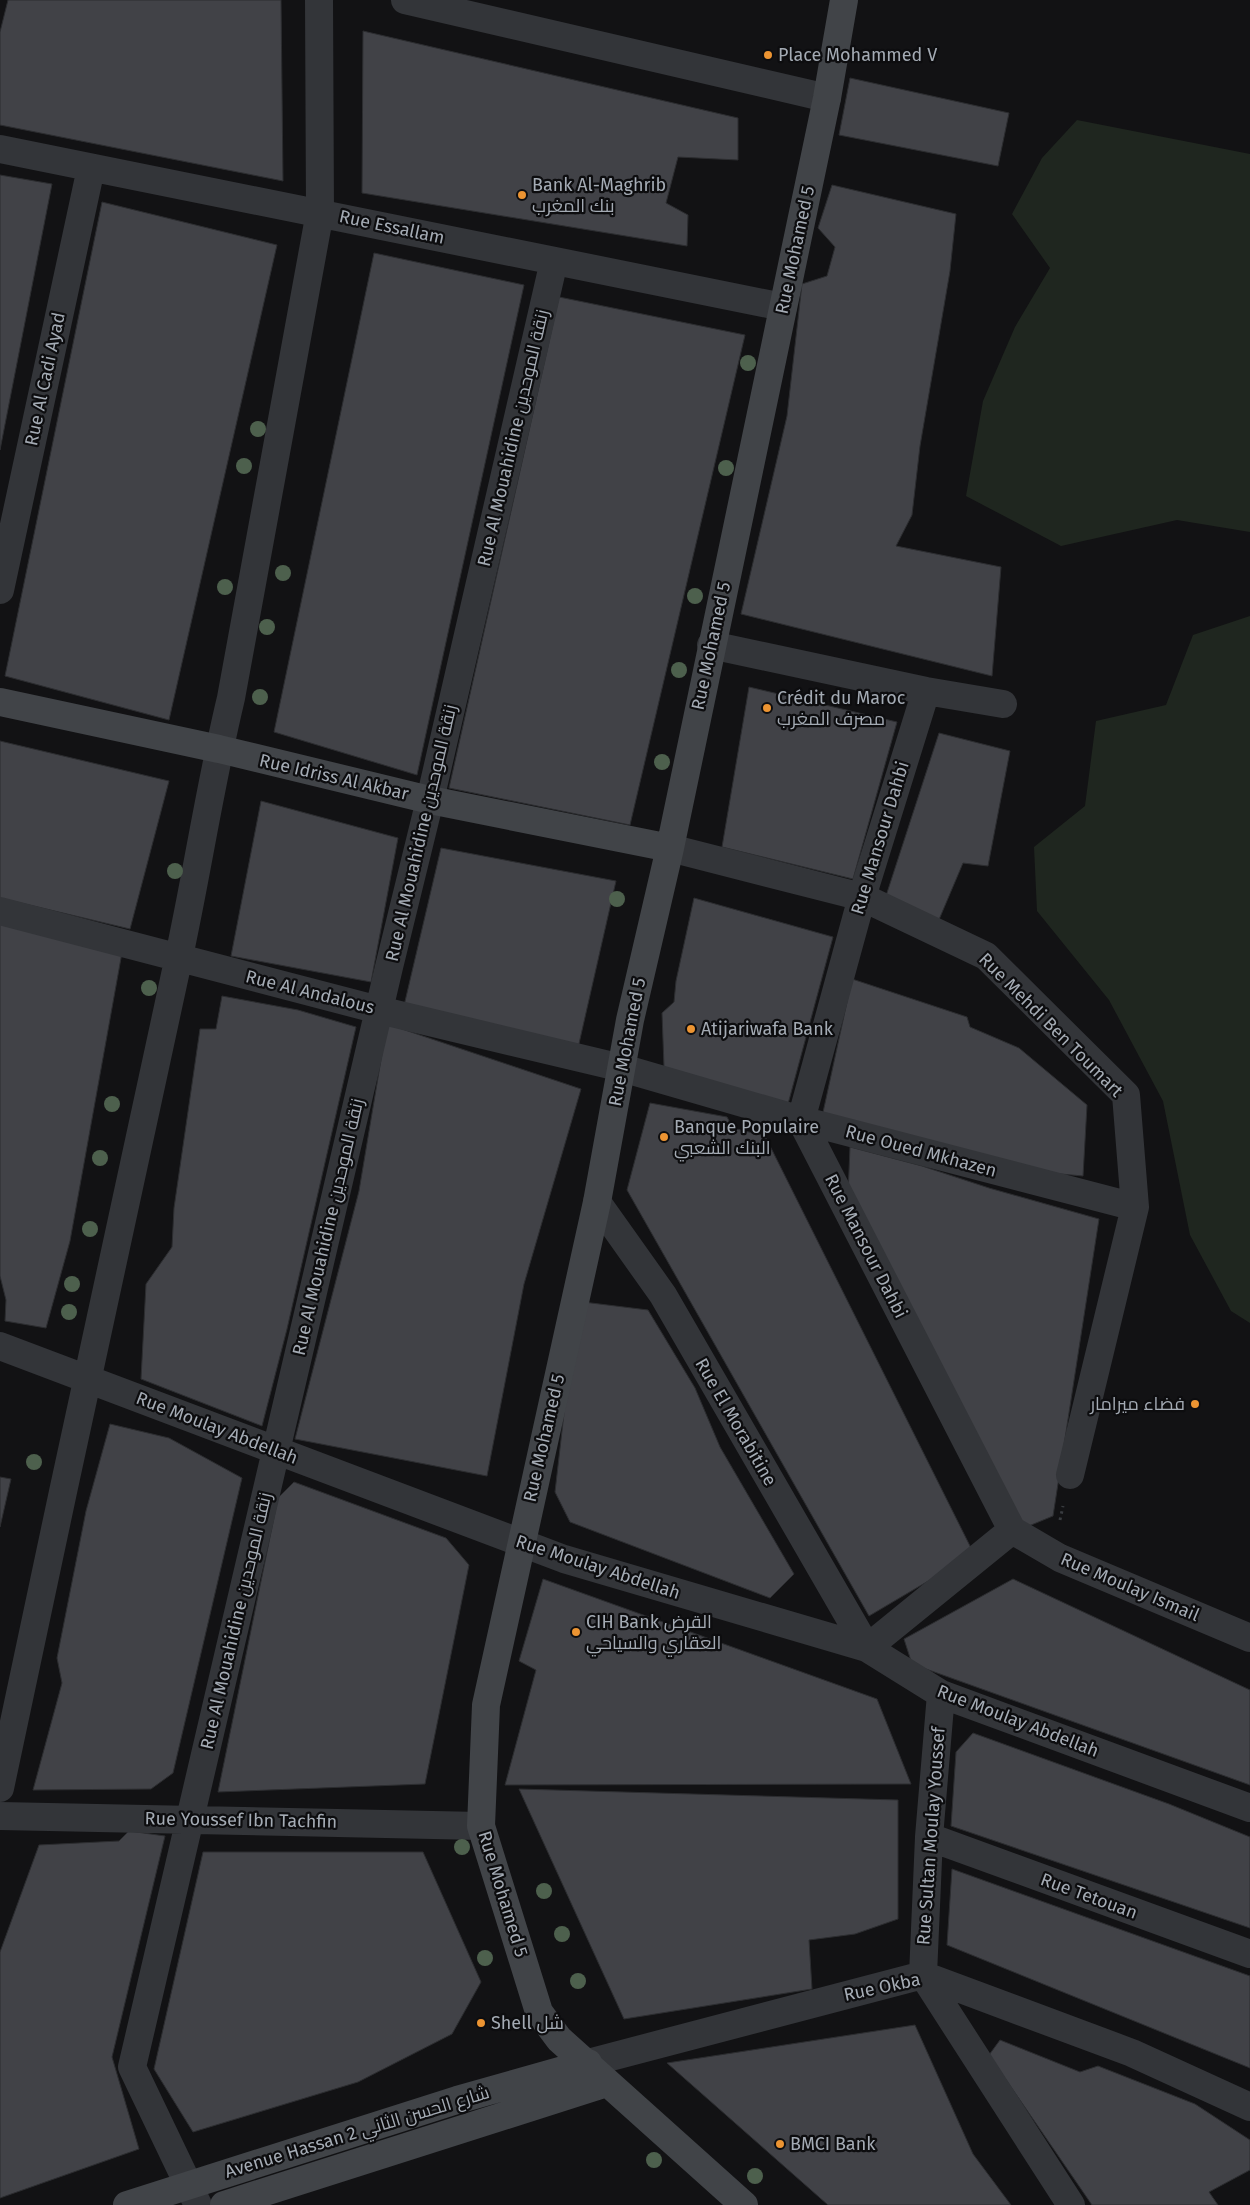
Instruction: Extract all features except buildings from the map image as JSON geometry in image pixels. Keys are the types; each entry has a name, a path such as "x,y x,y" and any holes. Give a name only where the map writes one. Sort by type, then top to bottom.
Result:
{"street":[{"path":"0,1788 86,1379 178,959 219,749 231,698 320,212 320,0"},
{"path":"405,0 827,98"},
{"name":"Rue Mohamed 5","path":"744,2205 607,2083 588,2063 559,2039 539,2012 481,1826 486,1705 596,1202 630,1020 670,848 827,98 844,0"},
{"name":"Rue Essallam","path":"0,150 320,212 783,307"},
{"name":"Rue Al Cadi Ayad","path":"0,590 91,168"},
{"name":"Rue Al Mouahidine زنقة الموحدين","path":"193,2195 132,2067 379,1010 430,800 554,261"},
{"path":"712,645 926,691 1003,704"},
{"name":"Rue Mansour Dahbi","path":"926,691 862,897 801,1120 1012,1530"},
{"name":"Rue Idriss Al Akbar","path":"0,702 219,749 430,800 670,848"},
{"name":"Rue Mehdi Ben Toumart","path":"670,848 862,897 986,956 1126,1095 1135,1207 1070,1475"},
{"name":"Rue Al Andalous","path":"0,911 379,1010 622,1068"},
{"name":"Rue Oued Mkhazen","path":"622,1068 801,1120 1135,1207"},
{"name":"Rue El Morabitine","path":"596,1202 663,1295 867,1648"},
{"name":"Rue Moulay Abdellah","path":"0,1346 564,1559 867,1648 941,1694 1250,1808"},
{"path":"867,1648 1012,1530"},
{"name":"Rue Moulay Ismail","path":"1012,1530 1060,1558 1250,1638"},
{"name":"Rue Sultan Moulay Youssef","path":"923,1974 929,1837 941,1694"},
{"name":"Rue Youssef Ibn Tachfin","path":"0,1816 190,1818 481,1826"},
{"name":"Rue Tetouan","path":"929,1837 1250,1954"},
{"path":"923,1974 1071,2205"},
{"name":"Rue Okba","path":"588,2063 923,1974 1132,2053 1250,2107"},
{"name":"Avenue Hassan 2 شارع الحسن الثاني","path":"127,2205 193,2195 457,2100 588,2063"},
{"name":"Avenue Hassan 2 شارع الحسن الثاني","path":"224,2205 607,2083"}],"path":[{"path":"1060,1558 1060,1522 1070,1475"}],"shaded area":[{"path":"1077,120 1250,154 1250,532 1177,520 1061,546 966,496 983,401 1015,327 1050,268 1012,214 1042,158"},
{"path":"1250,616 1250,1323 1231,1311 1190,1235 1163,1101 1109,1000 1037,911 1034,847 1085,806 1096,721 1166,705 1193,635"}],"place":[{"name":"Place Mohammed V","path":"768,55"},
{"name":"Bank Al-Maghrib بنك المغرب","path":"522,195"},
{"name":"Crédit du Maroc مصرف المغرب","path":"767,708"},
{"name":"Atijariwafa Bank","path":"691,1029"},
{"name":"Banque Populaire البنك الشعبي","path":"664,1137"},
{"name":"فضاء ميرامار","path":"1195,1404"},
{"name":"CIH Bank القرض العقاري والسياحي","path":"576,1632"},
{"name":"Shell شل","path":"481,2023"},
{"name":"BMCI Bank","path":"780,2144"}]}
